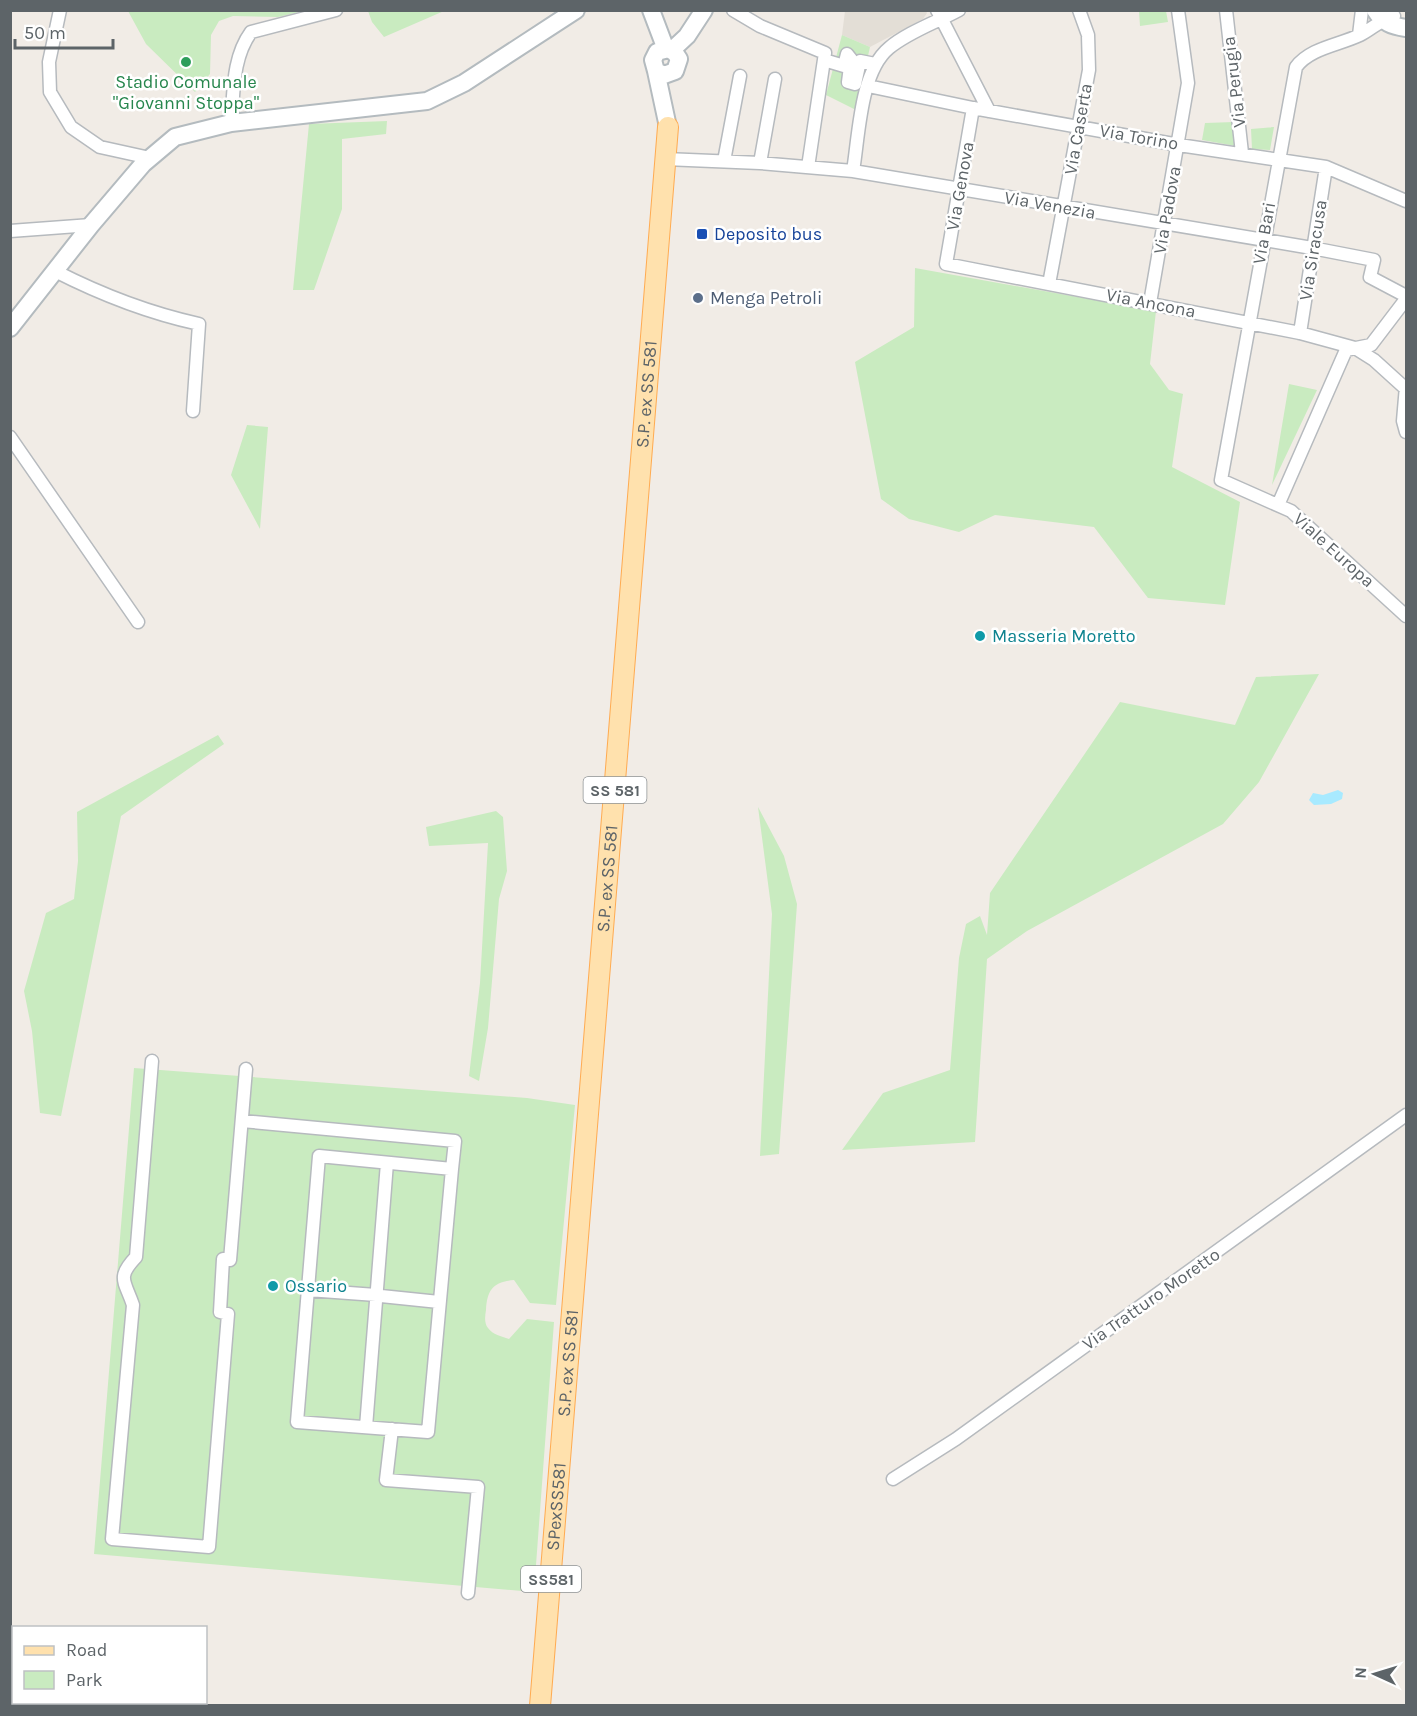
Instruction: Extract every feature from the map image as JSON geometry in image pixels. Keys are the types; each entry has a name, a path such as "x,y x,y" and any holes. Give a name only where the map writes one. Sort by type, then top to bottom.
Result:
{"main road":[{"name":"S.P. ex SS 581","path":"561,1453 668,127"},
{"name":"SPexSS581","path":"540,1706 561,1453"}],"street":[{"path":"60,10 49,62 50,92 71,127 100,147 150,158"},
{"path":"231,123 237,60 243,43 251,32 336,10"},
{"path":"10,328 91,225 150,158 175,137 231,123 427,101 464,83 576,10"},
{"path":"643,10 667,59"},
{"path":"651,10 667,59 668,127"},
{"path":"667,59 694,27 704,10"},
{"path":"733,10 760,26 825,53 808,167"},
{"path":"853,171 868,86 875,64 890,48 940,15 959,10"},
{"name":"Via Padova","path":"1150,303 1188,83 1178,10"},
{"name":"Via Perugia","path":"1226,10 1242,153"},
{"path":"1362,10 1382,21 1407,28"},
{"name":"Via Caserta","path":"1049,284 1089,70 1088,35 1080,11"},
{"path":"940,15 989,111"},
{"name":"Via Bari","path":"1221,480 1277,160 1296,67 1303,57 1382,21"},
{"path":"824,60 844,66 847,54 851,59 848,82 855,84 860,60 875,64"},
{"path":"724,161 740,76"},
{"path":"760,163 775,79"},
{"name":"Via Torino","path":"868,86 973,108 1179,145 1326,167 1407,201"},
{"name":"Via Genova","path":"946,264 973,108"},
{"name":"Via Venezia","path":"665,159 760,163 853,171 1312,248 1374,260 1370,277 1407,298"},
{"name":"Via Siracusa","path":"1300,333 1326,167"},
{"path":"10,231 91,225"},
{"name":"Via Ancona","path":"946,264 1248,322 1354,348"},
{"path":"55,271 81,285 153,312 199,324 193,411"},
{"path":"1278,506 1346,350 1371,345 1407,298"},
{"path":"1371,345 1374,360"},
{"path":"1354,348 1374,360 1406,388 1403,421 1407,432"},
{"path":"10,437 138,622"},
{"name":"Viale Europa","path":"1221,480 1291,511 1407,616"},
{"path":"152,1061 136,1257 118,1274 133,1305 112,1539 209,1547 228,1314 220,1312 223,1259 230,1260 246,1069"},
{"name":"Via Tratturo Moretto","path":"893,1479 965,1432 1407,1115"},
{"path":"242,1121 455,1141 428,1432 297,1422 319,1156 452,1169"},
{"path":"366,1427 379,1296 387,1163"},
{"path":"308,1290 439,1302"},
{"path":"392,1429 386,1480 478,1486 468,1593"}],"shaded area":[{"path":"845,11 926,11 923,19 870,47 842,35"}],"green space":[{"path":"368,10 444,11 384,37 372,22"},
{"name":"Stadio Comunale \"Giovanni Stoppa\"","path":"128,11 303,11 278,17 233,16 219,21 211,35 210,74 195,92 146,44"},
{"path":"1139,11 1166,11 1168,22 1140,26"},
{"path":"842,35 870,47 856,110 826,95"},
{"path":"387,121 386,134 342,139 342,209 314,290 293,290 309,124"},
{"path":"1234,122 1236,146 1202,140 1205,123"},
{"path":"1274,127 1270,150 1252,149 1251,129"},
{"path":"915,268 1156,311 1150,364 1169,390 1183,394 1172,467 1240,502 1225,605 1148,598 1094,527 995,515 959,532 909,519 881,499 855,362 914,327"},
{"path":"1289,384 1317,390 1272,485"},
{"path":"247,425 268,427 260,529 231,475"},
{"path":"1319,674 1259,782 1223,824 1027,931 987,959 975,1142 842,1150 883,1093 950,1070 959,958 966,924 980,916 987,935 990,893 1120,702 1235,725 1256,677"},
{"path":"218,735 224,744 121,816 61,1116 40,1113 32,1031 24,991 46,913 74,899 78,861 77,812"},
{"path":"758,807 784,856 797,904 779,1154 760,1156 772,914"},
{"path":"496,811 503,817 507,871 499,899 488,1028 479,1081 469,1076 480,983 488,843 429,846 426,827"},
{"path":"134,1068 527,1098 575,1105 556,1305 530,1303 514,1280 501,1283 493,1288 488,1297 485,1315 486,1324 490,1330 509,1339 527,1319 554,1322 534,1592 94,1554"}],"water":[{"path":"1338,790 1343,793 1342,799 1331,804 1314,805 1309,800 1313,793 1323,795"}],"place":[{"name":"Stadio Comunale \"Giovanni Stoppa\"","path":"186,62"},
{"name":"Deposito bus","path":"702,234"},
{"name":"Menga Petroli","path":"698,298"},
{"name":"Masseria Moretto","path":"980,636"},
{"name":"Ossario","path":"273,1286"}]}
